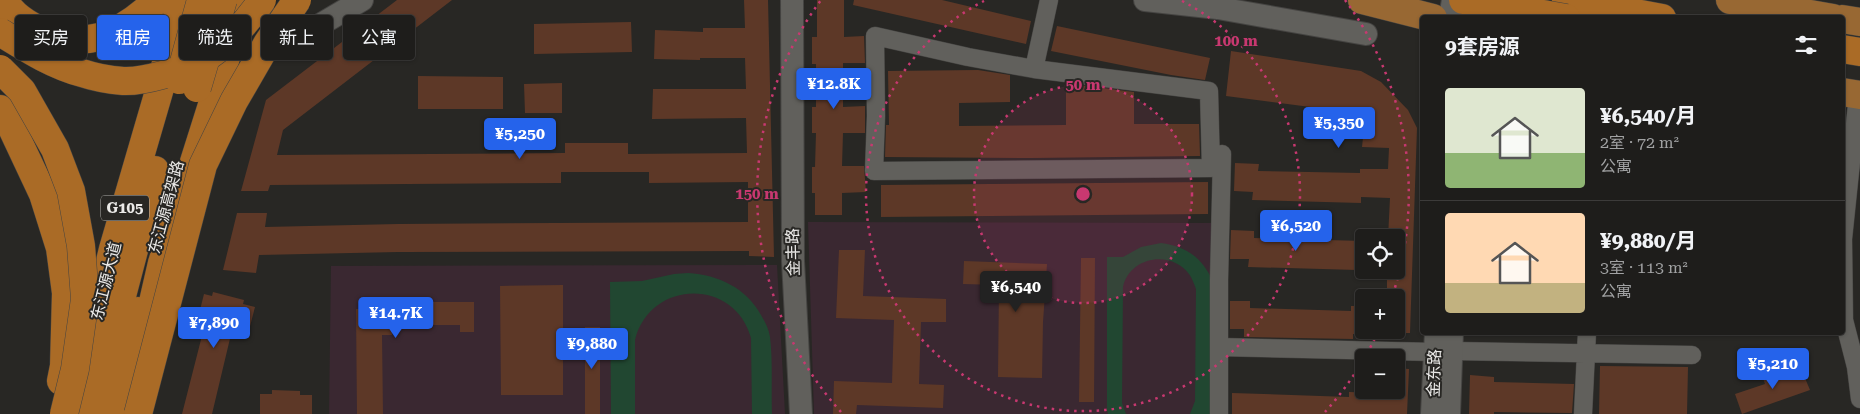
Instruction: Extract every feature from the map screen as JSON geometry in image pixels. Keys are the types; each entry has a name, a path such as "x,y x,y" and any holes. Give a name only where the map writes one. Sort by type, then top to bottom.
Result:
{"highway":[{"path":"4,0 20,19 40,31 64,38 93,39 119,30 140,16 157,0"},
{"name":"东江源大道","path":"63,414 90,348 113,249 160,88 181,0"},
{"name":"东江源高架路","path":"91,414 201,0"},
{"name":"东江源高架路","path":"112,414 197,88 223,0"},
{"path":"126,414 162,264 218,86 242,0"},
{"path":"0,32 40,57 81,73 123,81 157,77 203,60 252,15 262,0"},
{"path":"287,15 297,0"},
{"path":"293,15 306,0"},
{"path":"1462,0 1549,15"},
{"path":"1566,0 1646,15"},
{"path":"1845,50 1860,52"},
{"path":"138,414 204,165 234,101 261,54"},
{"path":"0,69 22,91 55,149 71,192 81,246 85,299 75,369 63,414"},
{"path":"1845,70 1855,88"},
{"path":"0,109 10,124 43,194 60,248 66,302 64,366 55,414"}],"main road":[{"path":"1362,0 1421,15"},
{"path":"1730,0 1816,15"},
{"path":"1845,20 1860,22"}],"street":[{"path":"218,86 273,44 318,26 362,0"},
{"name":"金丰路","path":"792,0 793,261 801,414"},
{"path":"1034,69 1048,0"},
{"path":"1145,0 1218,8 1366,34"},
{"path":"1450,15 1453,0"},
{"path":"1466,15 1469,0"},
{"path":"875,36 968,57 1034,69 1209,91 1211,168 874,171 875,36"},
{"path":"1845,214 1855,88"},
{"path":"1219,414 1222,154"},
{"path":"1845,324 1856,367 1860,399"},
{"path":"1583,414 1587,335"},
{"path":"1219,347 1444,342 1586,353 1692,355"},
{"name":"金东路","path":"1432,414 1444,342"},
{"name":"金东路","path":"1444,342 1449,414"}],"shaded area":[{"path":"808,222 1214,223 1216,414 814,414"},
{"path":"777,265 785,414 329,414 331,266"}],"green space":[{"path":"1161,243 1186,250 1193,255 1204,266 1213,282 1213,414 1190,414 1195,401 1196,289 1190,276 1181,266 1172,261 1162,259 1142,263 1133,269 1123,287 1122,403 1126,414 1108,414 1107,257 1123,257 1141,247"},
{"path":"688,273 721,280 739,290 748,297 761,315 768,328 770,337 772,414 752,414 751,338 742,318 728,304 711,296 692,294 674,297 657,306 644,320 635,340 635,414 611,414 610,282 642,281"}],"building":[{"path":"397,0 452,0 415,28 415,15 377,15"},
{"path":"744,0 768,0 774,257 749,256 749,251 398,252 259,255 256,273 223,270 237,213 267,213 265,227 398,224 748,222 748,182 649,183 649,172 561,172 561,183 270,185 268,191 241,191 266,100 318,60 333,60 333,49 343,41 343,60 374,60 283,130 277,155 565,153 565,143 628,143 628,154 747,153 746,118 652,119 653,89 746,89 745,58 700,58 700,60 654,59 655,30 703,32 703,28 745,28"},
{"path":"817,0 844,0 844,37 864,36 865,63 843,63 843,107 865,106 865,133 843,133 842,166 864,166 866,192 842,193 842,215 815,215 815,193 812,193 812,167 815,167 816,133 812,133 812,107 816,107 816,64 812,64 812,37 817,37"},
{"path":"854,0 942,0 1031,21 1026,44 853,5"},
{"path":"631,22 632,52 534,54 534,24"},
{"path":"1057,26 1210,58 1205,80 1051,51"},
{"path":"1231,51 1361,71 1381,82 1408,110 1417,128 1410,333 1405,333 1405,289 1387,289 1387,279 1405,279 1405,229 1388,229 1390,198 1361,197 1361,203 1252,200 1253,192 1234,191 1235,163 1259,164 1258,171 1360,173 1360,169 1388,169 1389,148 1362,147 1364,128 1318,108 1226,96"},
{"path":"978,70 1010,75 1010,102 959,103 959,126 1066,125 1066,86 1086,86 1134,92 1134,124 1199,124 1200,156 885,157 886,125 889,125 888,71"},
{"path":"418,76 503,77 503,109 418,109"},
{"path":"562,83 562,113 525,113 524,84"},
{"path":"1208,182 1208,214 881,217 881,185"},
{"path":"1231,230 1254,231 1254,238 1355,241 1355,270 1248,267 1249,259 1230,259"},
{"path":"839,250 865,250 863,296 946,299 946,322 921,322 919,384 944,385 943,408 857,405 856,414 833,414 834,381 892,383 894,320 836,318"},
{"path":"1081,258 1095,258 1094,402 1079,402"},
{"path":"964,261 1047,264 1042,378 998,377 999,285 963,284"},
{"path":"563,285 563,395 501,395 500,286"},
{"path":"213,292 244,300 243,304 255,307 249,330 233,326 212,414 182,414 206,320 198,318 204,294 212,296"},
{"path":"1230,301 1250,301 1250,308 1351,311 1351,306 1355,306 1355,334 1353,334 1353,339 1244,337 1244,329 1230,329"},
{"path":"364,302 474,302 474,332 460,332 460,325 392,325 392,335 382,335 383,414 357,414 356,309 364,309"},
{"path":"585,327 600,327 600,414 585,414"},
{"path":"1600,366 1688,367 1687,414 1599,414"},
{"path":"1786,367 1789,376 1802,371 1810,390 1742,414 1735,394 1765,384 1762,375"},
{"path":"1405,369 1409,369 1407,414 1232,414 1232,393 1349,397 1349,392 1355,392 1355,399 1405,399"},
{"path":"1470,375 1494,377 1494,382 1574,384 1572,413 1494,412 1494,414 1469,414"},
{"path":"272,390 300,391 300,395 312,395 312,414 260,414 260,394 272,394"}]}
